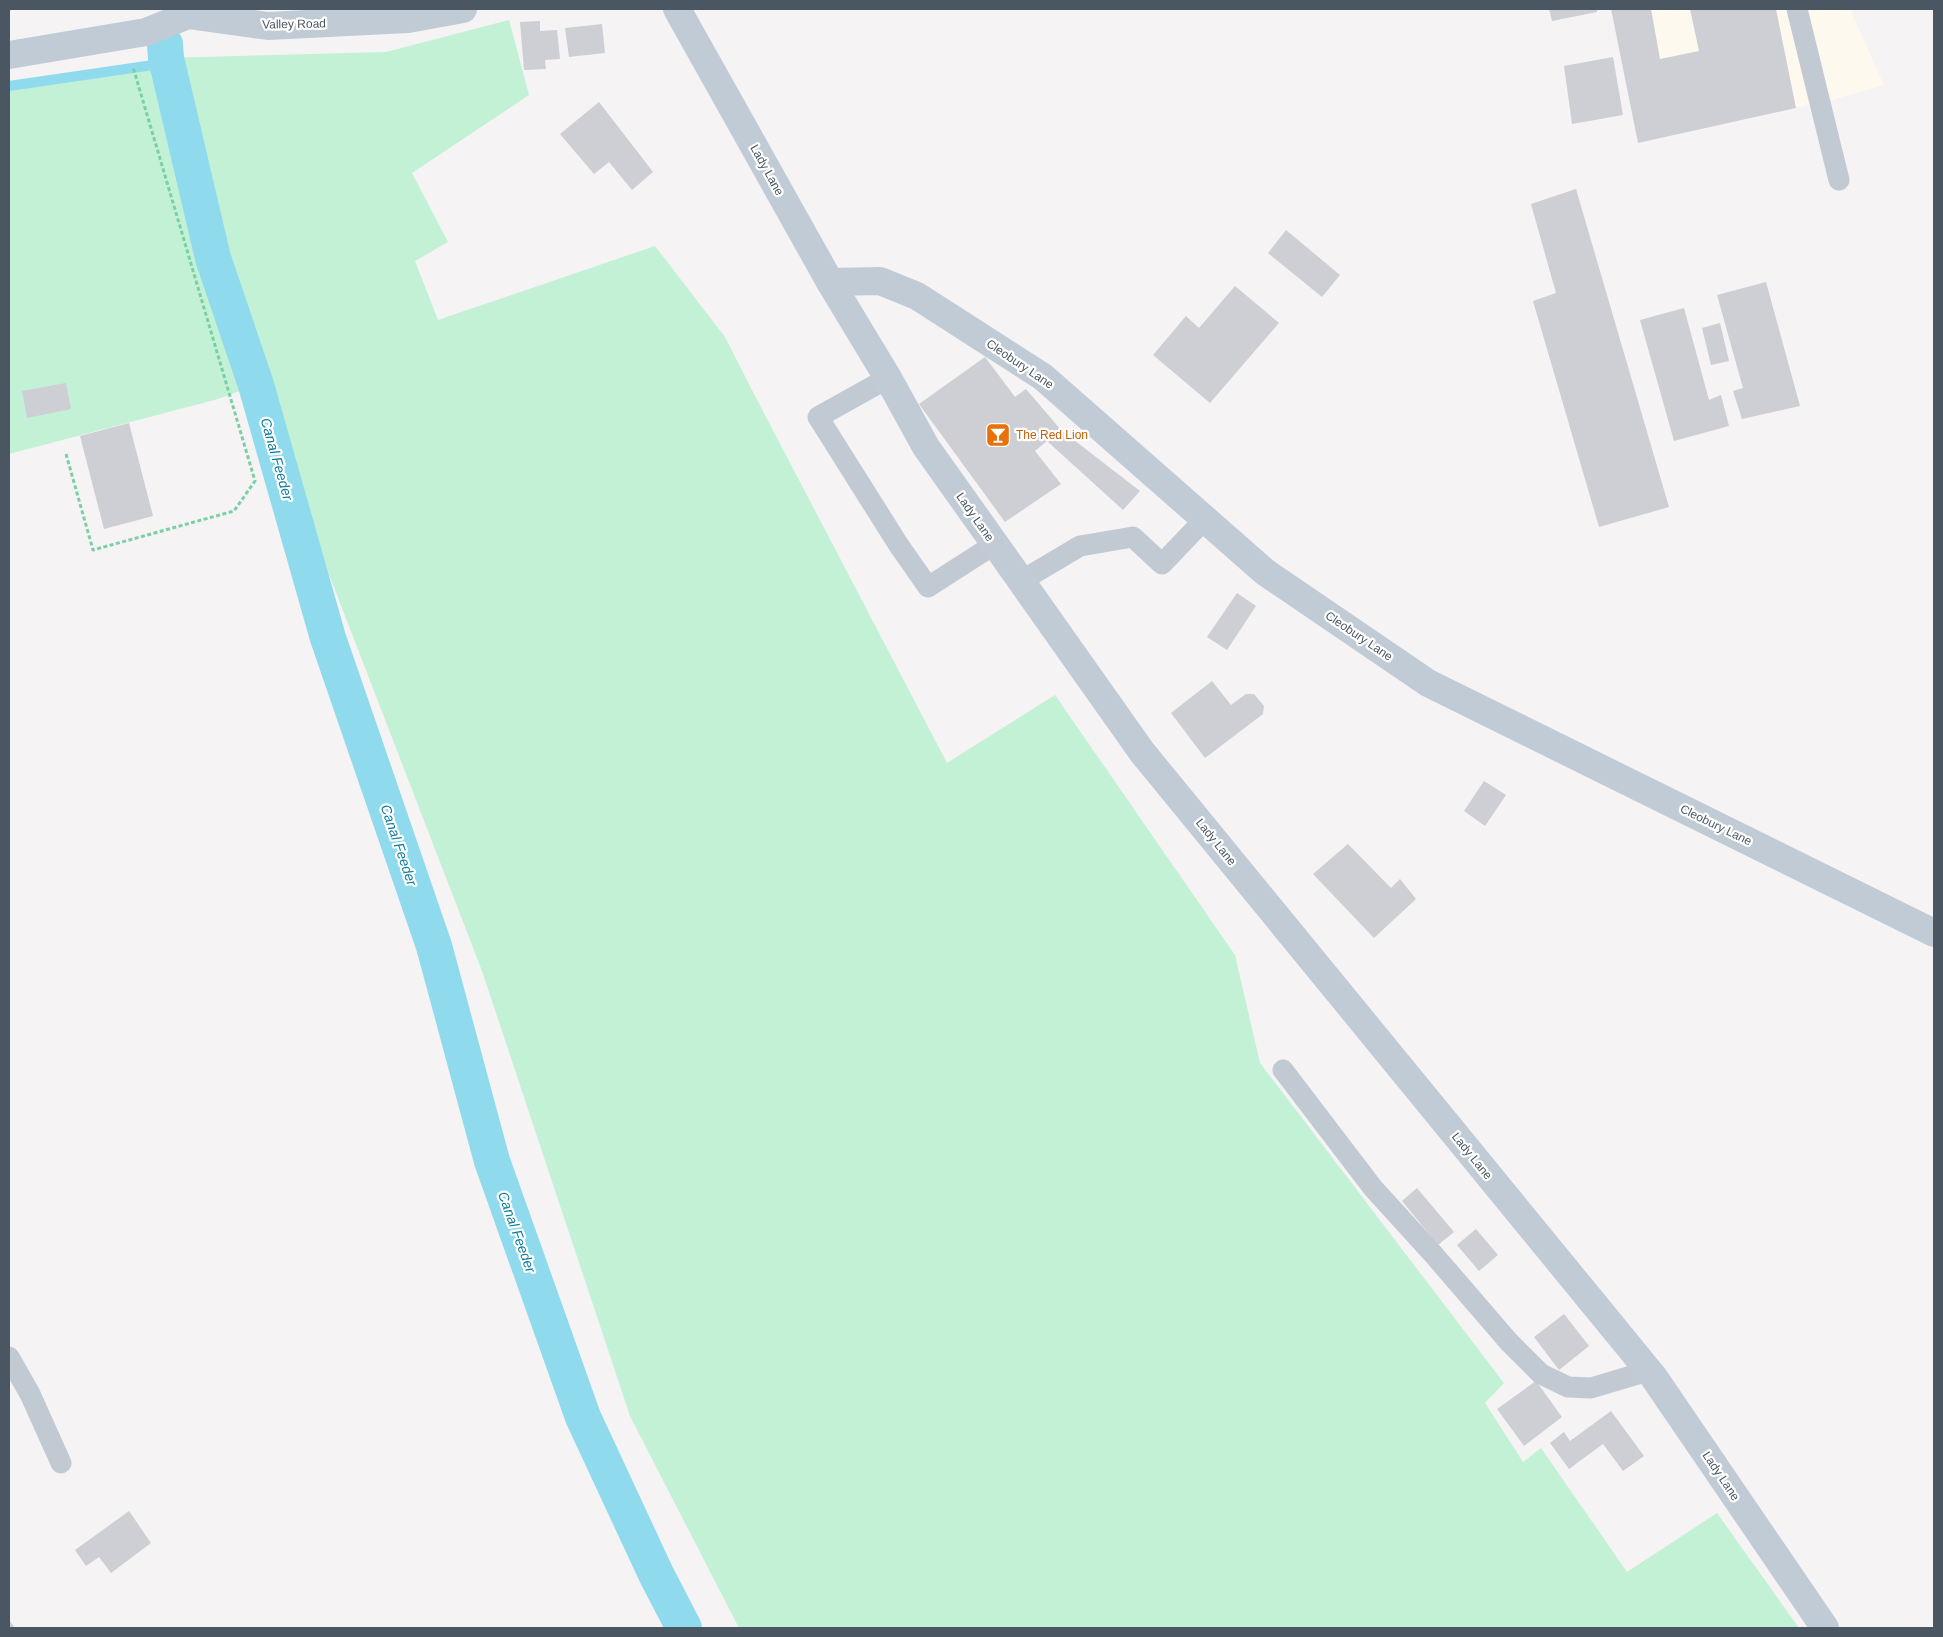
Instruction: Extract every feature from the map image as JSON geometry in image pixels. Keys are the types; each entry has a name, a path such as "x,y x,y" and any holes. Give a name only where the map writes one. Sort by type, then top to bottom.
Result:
{"street":[{"name":"Valley Road","path":"9,54 146,32 188,15 268,26 408,19 463,9"},
{"name":"Lady Lane","path":"677,9 830,282 888,378 926,447 994,544 1142,752 1648,1371 1825,1628"},
{"name":"Cleobury Lane","path":"830,282 880,281 917,296 1043,377 1265,572 1428,683 1934,933"}],"lane":[{"path":"1796,9 1839,180"},
{"path":"888,378 818,417 898,544 928,587 994,544"},
{"path":"1021,581 1080,546 1133,537 1162,564 1205,519"},
{"path":"1283,1070 1373,1188 1509,1342 1541,1374 1568,1386 1591,1388 1648,1371"},
{"path":"9,1357 30,1394 61,1463"}],"path":[{"path":"66,454 93,550 234,510 255,481 136,77"}],"shaded area":[{"path":"1611,9 1850,9 1884,85 1832,100 1638,143"}],"green space":[{"path":"509,20 529,95 412,173 448,242 415,261 438,320 655,246 725,337 947,763 1055,695 1235,955 1260,1063 1504,1383 1485,1403 1523,1462 1541,1448 1627,1572 1717,1513 1799,1628 739,1628 630,1416 482,971 256,385 218,399 9,454 9,83 166,58 386,52"}],"building":[{"path":"1549,9 1597,9 1597,12 1552,21"},
{"path":"1611,9 1651,9 1660,59 1699,51 1690,9 1776,9 1796,108 1638,143"},
{"path":"540,21 540,31 557,30 560,59 545,60 546,69 524,70 520,22"},
{"path":"602,24 605,53 569,57 565,28"},
{"path":"1613,57 1623,115 1572,124 1564,66"},
{"path":"599,102 653,172 632,190 609,162 594,174 560,134"},
{"path":"1576,189 1669,507 1599,527 1533,301 1556,293 1531,204"},
{"path":"1286,230 1340,275 1322,297 1268,253"},
{"path":"1766,282 1800,406 1742,419 1733,391 1743,388 1717,295"},
{"path":"1235,286 1279,323 1210,403 1153,355 1186,316 1199,328"},
{"path":"1684,308 1709,400 1721,395 1729,426 1674,441 1640,320"},
{"path":"1720,323 1729,361 1711,365 1702,328"},
{"name":"The Red Lion","path":"985,357 1015,397 1026,389 1061,430 1140,491 1123,510 1047,441 1035,451 1061,484 1005,522 919,404"},
{"path":"66,383 71,409 27,418 22,391"},
{"path":"129,423 153,516 104,529 80,436"},
{"path":"1237,593 1256,606 1227,650 1207,637"},
{"path":"1212,681 1231,705 1246,694 1254,694 1264,706 1263,714 1205,758 1171,713"},
{"path":"1484,781 1506,795 1485,826 1464,811"},
{"path":"1348,844 1391,888 1400,879 1416,899 1374,938 1313,874"},
{"path":"1417,1188 1454,1232 1438,1245 1402,1201"},
{"path":"1476,1229 1498,1255 1479,1271 1457,1245"},
{"path":"1564,1314 1589,1346 1559,1370 1534,1337"},
{"path":"1536,1381 1562,1417 1524,1446 1497,1409"},
{"path":"1611,1411 1644,1456 1623,1471 1603,1444 1569,1469 1550,1443 1564,1432 1570,1441"},
{"path":"129,1511 151,1543 111,1573 99,1557 86,1566 75,1550"},
{"path":"9,1620 15,1628 9,1628"}],"waterway":[{"name":"Canal Feeder","path":"165,44 166,58 213,258 256,385 328,638 434,946 492,1161 583,1417 656,1574 684,1628"},
{"path":"9,86 167,63"}],"place":[{"name":"The Red Lion","path":"998,435"}]}
